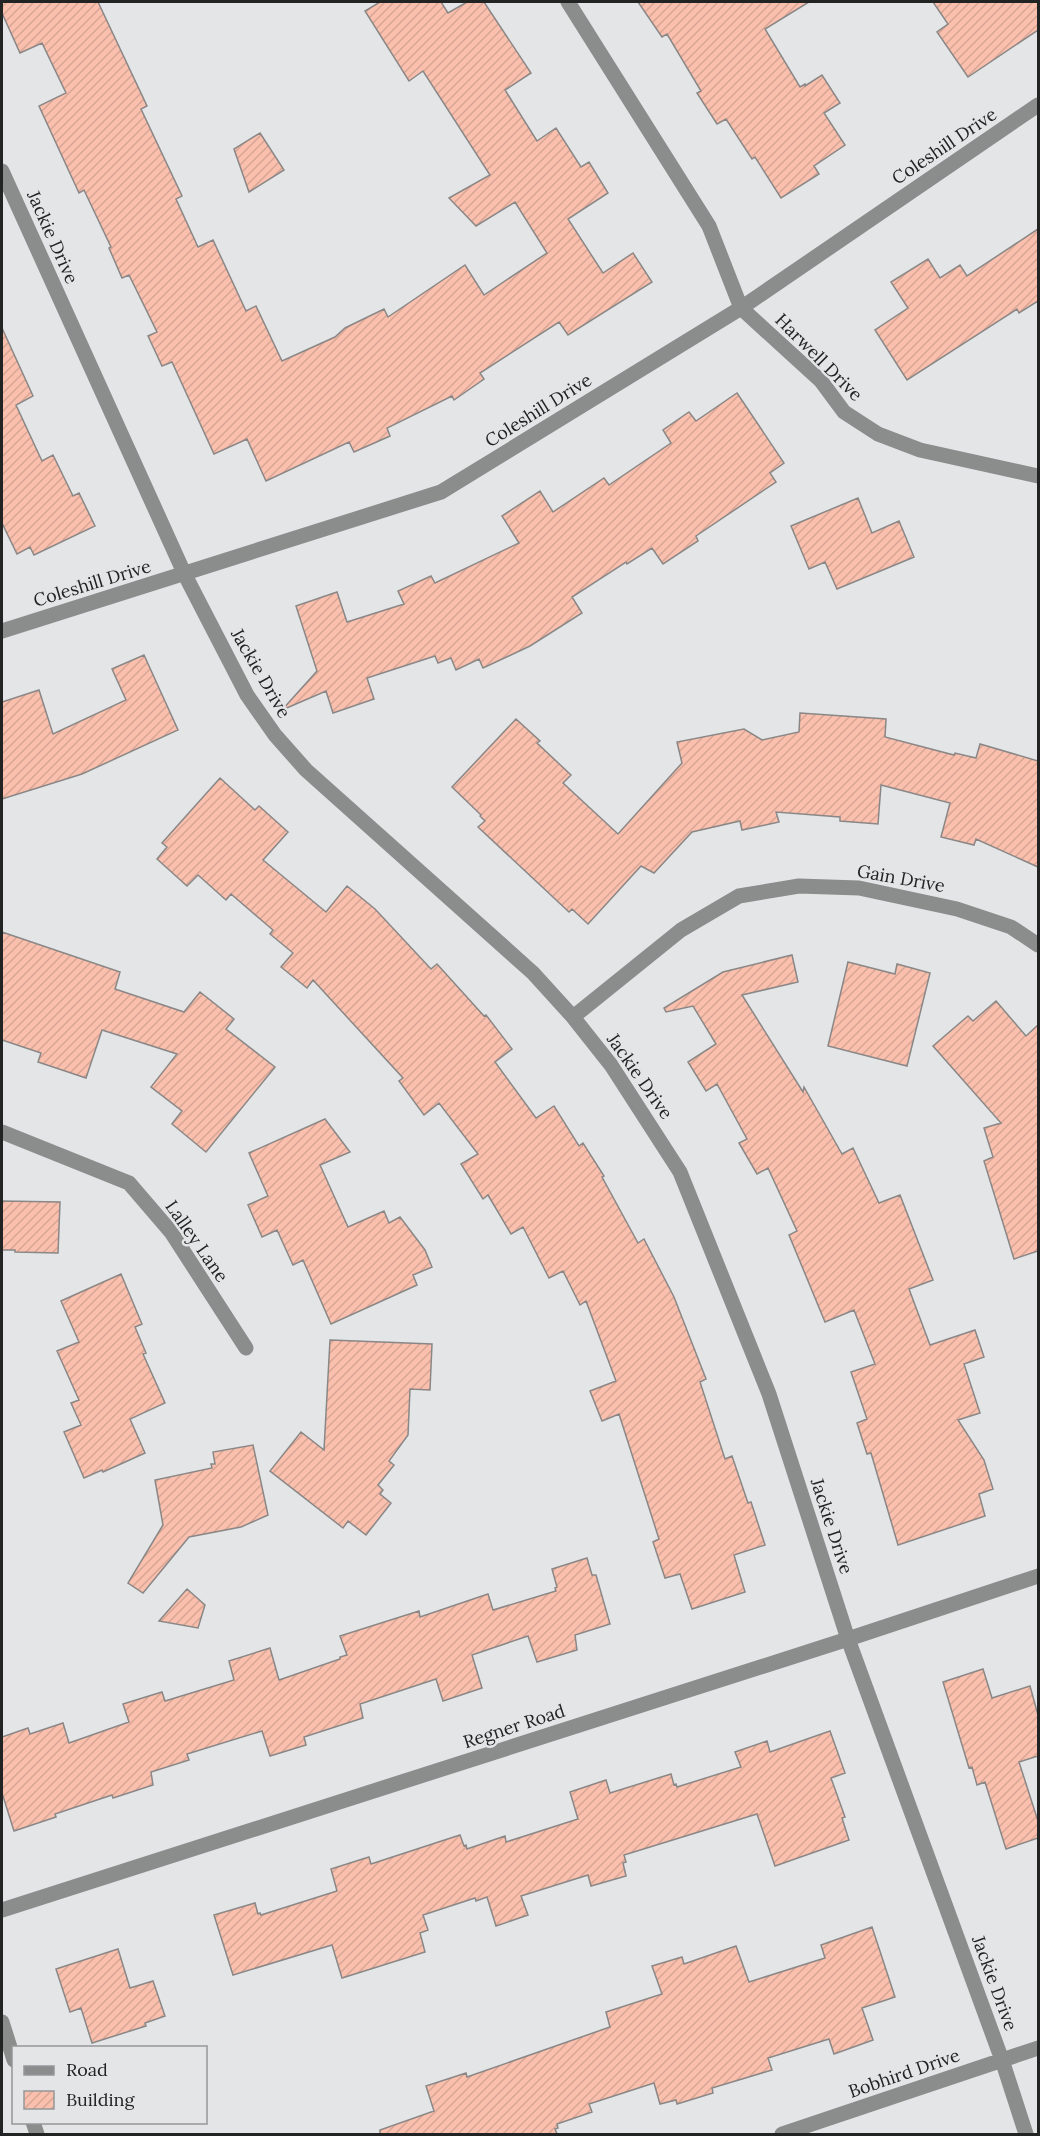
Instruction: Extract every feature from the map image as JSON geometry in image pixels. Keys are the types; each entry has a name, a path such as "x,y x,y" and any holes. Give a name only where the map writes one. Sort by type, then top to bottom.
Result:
{"street":[{"name":"Harwell Drive","path":"568,2 709,226 741,308 821,381 844,412 878,434 920,450 1038,476"},
{"name":"Coleshill Drive","path":"2,631 185,575 441,492 741,308 1038,105"},
{"name":"Jackie Drive","path":"2,171 185,575 247,695 275,735 306,770 533,973 573,1017 611,1065 680,1172 769,1394 848,1639 1002,2060 1026,2134"},
{"name":"Gain Drive","path":"573,1017 681,930 739,896 799,886 859,888 957,909 1011,927 1038,945"},
{"name":"Lalley Lane","path":"2,1132 129,1183 171,1232 246,1348"},
{"name":"Regner Road","path":"2,1910 1038,1576"},
{"path":"2,2022 12,2054"},
{"name":"Bobhird Drive","path":"782,2134 1038,2048"}],"building":[{"path":"2,2 98,2 147,106 141,109 182,196 176,199 198,247 213,240 246,311 256,306 282,361 335,337 345,328 384,309 388,317 465,265 484,295 547,253 515,202 476,226 449,198 490,175 423,71 409,81 365,11 380,2 441,2 448,13 467,2 484,2 531,73 505,90 537,141 556,128 581,167 589,162 608,193 568,219 603,273 633,253 652,282 568,335 559,322 480,373 484,379 454,400 452,396 387,428 390,436 354,452 349,442 266,481 247,439 214,454 172,362 162,366 148,336 157,332 129,275 122,278 109,248 111,247 84,190 79,193 39,106 66,93 42,43 20,53 2,13"},
{"path":"638,2 809,2 765,29 800,87 822,75 840,103 824,113 845,145 814,166 819,174 781,198 755,157 752,159 726,119 717,124 697,93 701,91 667,34 662,37"},
{"path":"933,2 1038,2 1038,30 968,77 937,32 948,24"},
{"path":"260,133 284,170 249,192 234,149"},
{"path":"1038,229 1038,301 1019,313 1017,309 907,380 875,330 908,308 891,282 928,259 940,278 960,265 967,276"},
{"path":"2,328 33,396 16,405 42,461 53,455 73,496 79,493 95,526 34,555 30,547 17,554 2,523"},
{"path":"737,393 784,463 770,473 776,482 696,536 698,541 663,564 652,548 627,564 626,562 572,597 582,613 530,646 483,668 479,659 456,670 451,658 438,663 435,656 367,678 374,699 333,713 326,691 282,710 317,671 296,606 337,592 347,622 404,604 398,591 431,576 435,583 519,543 502,516 540,491 553,512 604,478 609,485 671,443 663,430 689,412 696,421"},
{"path":"858,498 872,533 899,521 914,557 837,589 825,562 809,569 791,526"},
{"path":"144,655 178,730 82,774 2,799 2,702 39,690 53,734 126,700 112,669"},
{"path":"800,713 886,719 885,737 954,755 955,753 976,758 980,744 1038,761 1038,867 976,839 974,845 941,837 950,803 881,785 878,824 840,821 840,817 776,812 779,822 742,830 740,821 692,832 654,873 641,866 588,924 572,909 569,912 478,827 485,821 452,787 516,719 540,741 537,743 571,775 563,783 618,834 682,763 677,742 744,729 762,740 799,732"},
{"path":"220,778 255,810 259,806 288,832 263,860 326,912 347,886 375,909 431,969 437,964 484,1016 486,1015 512,1049 495,1062 536,1118 554,1106 579,1146 583,1143 604,1176 602,1177 638,1243 644,1239 674,1297 706,1379 700,1382 725,1459 732,1456 748,1503 751,1502 765,1545 734,1555 745,1592 692,1609 680,1574 665,1578 653,1542 659,1539 619,1414 602,1421 590,1391 616,1381 586,1301 580,1305 563,1271 549,1278 523,1227 511,1234 488,1195 483,1199 461,1164 478,1154 439,1103 424,1115 399,1081 403,1078 313,980 307,988 281,967 293,953 270,934 273,930 231,894 226,900 198,875 187,886 157,859 167,847 162,843"},
{"path":"2,932 120,972 115,989 184,1012 200,992 234,1019 226,1029 275,1067 206,1152 172,1124 182,1111 151,1087 177,1054 102,1030 86,1078 38,1062 41,1053 2,1040"},
{"path":"792,955 798,982 742,995 803,1092 804,1087 842,1154 853,1148 879,1203 900,1195 933,1280 909,1289 930,1345 975,1330 984,1357 964,1364 980,1413 958,1420 984,1460 993,1489 979,1494 985,1516 898,1545 871,1453 867,1454 857,1423 867,1419 851,1372 875,1364 854,1310 825,1322 789,1235 797,1231 768,1168 757,1174 739,1143 747,1139 717,1084 706,1091 688,1062 716,1044 693,1006 666,1012 664,1008 723,972"},
{"path":"848,962 895,974 897,964 930,973 907,1066 828,1046"},
{"path":"996,1001 1026,1036 1038,1025 1038,1251 1014,1259 984,1161 993,1157 984,1128 1001,1123 933,1046 968,1016 973,1021"},
{"path":"325,1119 350,1152 320,1165 348,1227 384,1211 389,1223 400,1217 425,1250 432,1267 413,1275 417,1285 331,1324 303,1260 293,1265 277,1230 262,1237 248,1205 268,1196 249,1153"},
{"path":"2,1201 60,1202 58,1253 2,1250"},
{"path":"121,1274 142,1324 135,1327 146,1353 143,1354 165,1403 130,1419 145,1453 84,1478 64,1432 81,1425 71,1403 79,1400 57,1351 79,1342 61,1301"},
{"path":"330,1340 432,1344 430,1390 410,1389 408,1435 389,1461 394,1465 378,1485 383,1490 380,1494 391,1503 366,1535 348,1521 343,1528 270,1471 301,1432 324,1450"},
{"path":"253,1445 268,1515 241,1527 189,1537 143,1593 128,1583 163,1525 155,1480 212,1468 211,1464 215,1464 213,1452"},
{"path":"587,1558 592,1575 596,1575 610,1624 575,1635 577,1650 537,1662 528,1636 472,1655 482,1688 443,1701 436,1679 360,1704 363,1718 304,1737 306,1745 270,1756 262,1731 187,1754 189,1760 151,1772 153,1785 113,1798 112,1795 55,1814 56,1817 14,1831 2,1793 2,1737 28,1728 30,1734 63,1723 69,1743 129,1722 123,1704 162,1692 165,1701 234,1680 229,1661 270,1648 279,1680 347,1655 340,1636 419,1611 420,1617 488,1594 493,1610 556,1591 552,1569"},
{"path":"187,1589 205,1605 198,1628 159,1621"},
{"path":"983,1669 992,1698 1030,1686 1038,1715 1038,1756 1019,1762 1038,1821 1038,1838 1006,1849 985,1782 977,1785 972,1767 969,1768 943,1682"},
{"path":"830,1731 845,1773 831,1778 845,1817 842,1818 849,1840 775,1866 757,1814 624,1855 626,1876 591,1886 588,1875 521,1896 528,1915 496,1926 487,1897 476,1901 475,1898 423,1915 428,1930 420,1933 425,1952 342,1978 332,1945 233,1975 214,1915 255,1903 258,1914 261,1915 337,1891 331,1869 369,1857 371,1864 460,1835 467,1849 505,1836 506,1842 578,1819 570,1792 606,1780 610,1793 671,1774 674,1785 676,1784 677,1787 741,1767 735,1752 767,1741 770,1752"},
{"path":"872,1927 895,1997 862,2008 873,2040 834,2054 829,2039 768,2058 772,2070 712,2088 713,2093 677,2104 676,2100 660,2104 654,2083 589,2104 592,2112 557,2124 558,2128 555,2129 557,2134 380,2134 380,2130 434,2111 426,2086 466,2073 467,2077 610,2027 606,2012 662,1994 652,1966 682,1957 684,1964 736,1946 749,1982 825,1958 821,1945"},
{"path":"118,1949 130,1988 153,1981 165,2016 145,2023 146,2026 92,2043 81,2008 70,2012 56,1969"}]}
